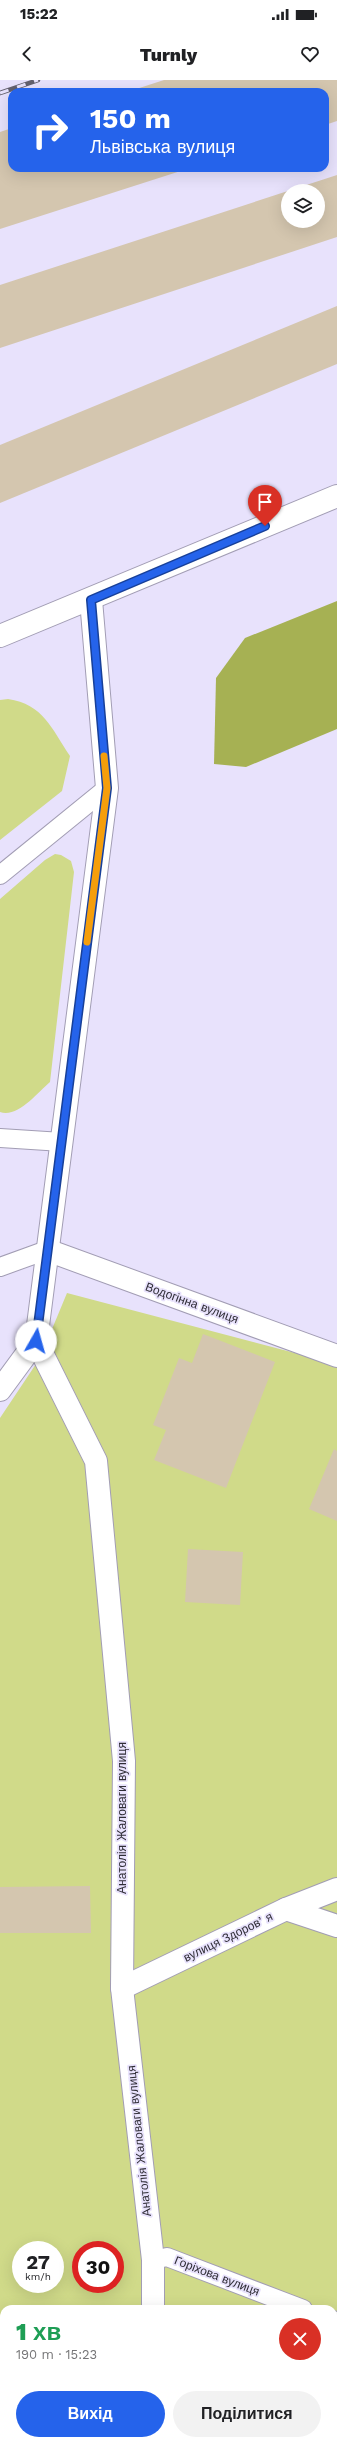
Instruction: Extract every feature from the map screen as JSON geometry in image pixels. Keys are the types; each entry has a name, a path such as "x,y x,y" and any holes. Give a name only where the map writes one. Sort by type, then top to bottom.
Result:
{"main road":[{"path":"0,636 91,600 236,537 337,496"},
{"path":"0,1390 36,1341 107,788 91,600"},
{"name":"Водогінна вулиця","path":"47,1250 337,1356"},
{"name":"Анатолія Жаловаги вулиця","path":"36,1341 96,1461 124,1761 122,1988 153,2260 153,2305"},
{"path":"286,1910 337,1890"},
{"name":"вулиця Здоровʼя","path":"122,1988 286,1910 337,1926"}],"lane":[{"path":"0,875 107,788"},
{"path":"0,1138 62,1142"},
{"path":"0,1267 47,1250"},
{"name":"Горіхова вулиця","path":"153,2260 167,2257 293,2305"}],"green space":[{"path":"337,601 337,729 246,767 214,764 216,678 245,638"},
{"path":"8,699 30,706 38,712 52,727 70,756 62,791 0,840 0,700"},
{"path":"55,854 61,855 71,861 74,872 50,1082 20,1108 7,1113 0,1112 0,899 45,860"},
{"path":"67,1293 337,1364 337,2305 0,2305 0,1418 40,1358"}],"building":[{"path":"164,80 337,80 337,121 329,124 329,88 139,88"},
{"path":"8,129 8,172 178,172 0,229 0,132"},
{"path":"337,175 337,237 0,348 0,285 281,193 281,228 325,228 325,184 309,184"},
{"path":"337,306 337,364 0,503 0,445"},
{"path":"203,1334 275,1362 226,1488 154,1460 166,1430 153,1425 179,1358 192,1363"},
{"path":"334,1449 337,1451 337,1521 309,1509"},
{"path":"188,1549 243,1552 240,1605 185,1602"},
{"path":"90,1886 91,1933 0,1933 0,1887"}],"railway":[{"path":"15,88 38,80"},
{"path":"0,93 8,90"}],"slow traffic":[{"path":"87,942 107,788 104,756"}],"route":[{"path":"36,1341 107,788 91,600 236,537 265,526"}]}
